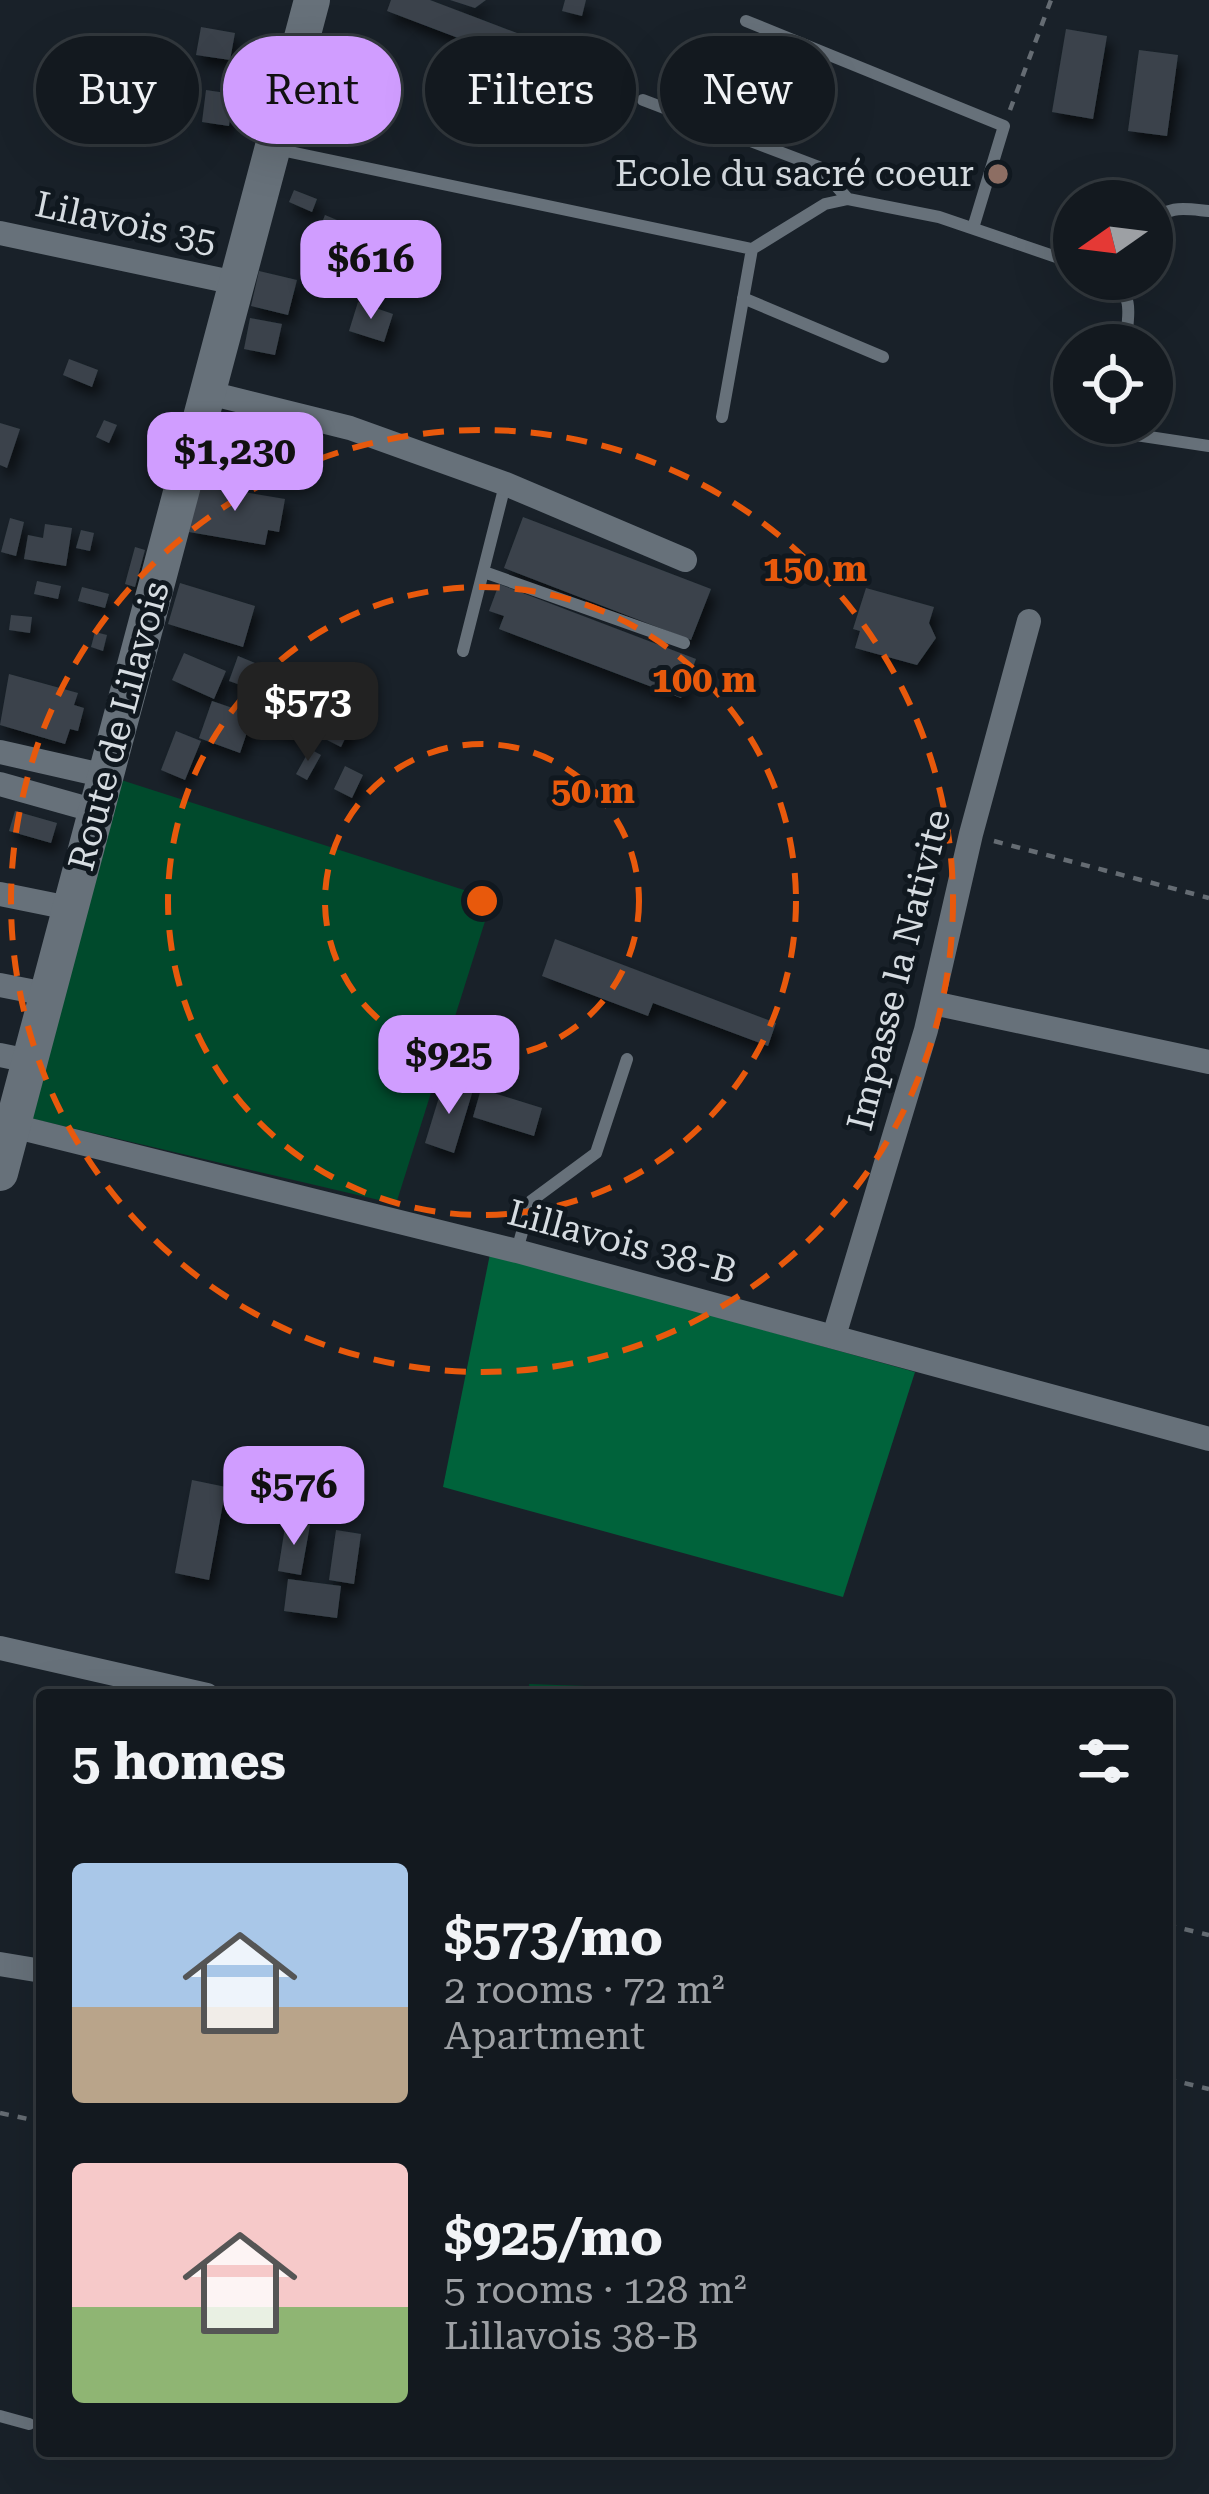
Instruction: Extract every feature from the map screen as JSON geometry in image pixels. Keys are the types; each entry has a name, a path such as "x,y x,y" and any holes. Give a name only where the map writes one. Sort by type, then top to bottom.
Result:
{"main road":[{"name":"Route de Lilavois","path":"0,1173 13,1126 15,1058 46,994 312,0"}],"street":[{"name":"Lilavois 35","path":"0,233 236,283"},
{"path":"209,393 350,428 506,484 685,560"},
{"name":"Impasse la Nativite","path":"834,1336 933,1003 971,834 1029,621"},
{"path":"0,752 101,794"},
{"path":"0,784 101,794"},
{"path":"0,894 69,908"},
{"path":"0,985 46,994"},
{"path":"933,1003 1209,1062"},
{"name":"Lillavois 38-B","path":"13,1126 517,1251 1209,1439"},
{"path":"0,1648 181,1689"},
{"path":"0,1964 36,1970"}],"lane":[{"path":"746,21 1004,126 973,229"},
{"path":"643,100 819,166 848,199"},
{"path":"274,149 752,249 825,204 848,199 874,201 1053,256"},
{"path":"1173,209 1209,211"},
{"path":"722,417 752,249"},
{"path":"743,298 883,357"},
{"path":"1173,441 1209,446"},
{"path":"463,651 506,484"},
{"path":"484,572 684,643"},
{"path":"517,1251 531,1201 596,1153 627,1059"},
{"path":"0,2416 29,2424"}],"path":[{"path":"1004,126 1051,0"},
{"path":"971,834 1209,898"},
{"path":"1173,1926 1209,1935"},
{"path":"1173,2080 1209,2089"},
{"path":"0,2113 36,2121"}],"green space":[{"path":"115,778 492,899 396,1204 25,1117"},
{"path":"490,1254 915,1372 843,1597 443,1487"},
{"path":"529,1684 587,1689 529,1689"}],"building":[{"path":"391,0 430,0 525,36 453,36 387,11"},
{"path":"450,0 486,0 475,8"},
{"path":"565,0 586,0 582,16 562,11"},
{"path":"201,27 235,33 223,36 223,59 199,55"},
{"path":"1066,29 1107,36 1093,119 1052,112"},
{"path":"1139,50 1178,55 1167,136 1128,131"},
{"path":"206,90 223,93 223,125 202,122"},
{"path":"294,190 317,199 312,212 289,202"},
{"path":"325,215 344,223 339,235 320,228"},
{"path":"259,271 297,280 288,315 251,306"},
{"path":"358,302 393,314 384,342 349,331"},
{"path":"250,318 282,324 275,355 244,349"},
{"path":"69,359 98,370 92,387 63,375"},
{"path":"104,420 117,425 109,443 96,437"},
{"path":"0,423 20,429 7,468 0,465"},
{"path":"197,484 285,499 279,532 268,530 265,545 189,532"},
{"path":"523,517 711,589 691,640 504,568"},
{"path":"10,518 24,522 16,556 1,552"},
{"path":"45,524 72,528 66,566 24,559 28,535 43,538"},
{"path":"81,530 94,533 90,551 76,548"},
{"path":"135,547 145,550 135,587 125,584"},
{"path":"37,581 61,586 58,599 34,594"},
{"path":"180,583 255,606 243,647 168,624"},
{"path":"499,584 696,659 681,698 499,629 504,616 489,611"},
{"path":"82,587 109,594 105,608 78,601"},
{"path":"866,588 934,607 929,623 936,638 917,665 855,648 860,631 853,629"},
{"path":"11,615 32,617 30,633 9,630"},
{"path":"95,632 107,635 103,651 91,647"},
{"path":"184,653 226,671 214,699 172,680"},
{"path":"238,656 255,663 246,687 229,681"},
{"path":"9,674 78,693 74,705 84,708 78,731 70,729 65,744 0,725"},
{"path":"305,690 332,699 326,715 300,706"},
{"path":"212,701 253,715 240,753 199,738"},
{"path":"277,708 301,720 294,734 270,723"},
{"path":"341,711 355,718 341,747 327,740"},
{"path":"176,731 201,741 185,780 161,770"},
{"path":"310,749 321,755 307,780 296,774"},
{"path":"345,766 363,775 352,798 334,789"},
{"path":"15,811 57,823 51,843 9,831"},
{"path":"555,939 776,1023 768,1046 653,1003 648,1016 542,976"},
{"path":"444,1081 473,1090 454,1153 425,1143"},
{"path":"481,1089 542,1108 534,1136 473,1117"},
{"path":"192,1480 226,1487 209,1580 175,1573"},
{"path":"286,1521 310,1525 301,1575 278,1571"},
{"path":"336,1530 361,1534 354,1584 329,1580"},
{"path":"288,1579 341,1586 337,1618 284,1611"}],"place":[{"name":"Ecole du sacré coeur","path":"998,174"}]}
